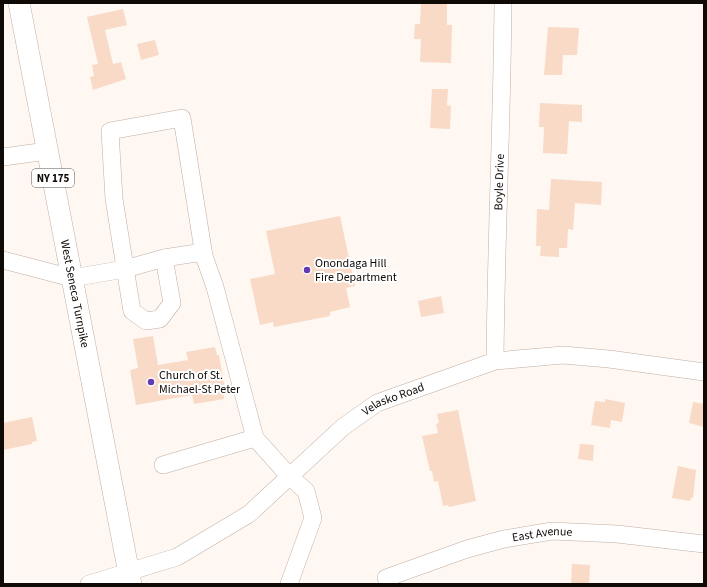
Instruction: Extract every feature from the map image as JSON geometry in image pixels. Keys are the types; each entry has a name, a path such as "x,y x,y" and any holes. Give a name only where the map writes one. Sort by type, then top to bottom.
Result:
{"main road":[{"name":"West Seneca Turnpike","path":"19,3 130,577"}],"street":[{"name":"Boyle Drive","path":"495,361 495,282 502,98 503,3"},
{"path":"164,258 172,303 160,319 146,321 132,312 114,200 110,131 182,118 203,252 255,438 290,477 306,491 314,518 289,584"},
{"path":"3,157 47,151"},
{"path":"3,260 72,278 125,269 164,258 203,252"},
{"name":"Velasko Road","path":"88,584 130,577 177,556 249,514 343,427 377,403 495,361 564,355 609,358 704,372"},
{"path":"163,465 255,438"},
{"name":"East Avenue","path":"386,578 467,549 504,539 552,531 617,534 704,544"}],"building":[{"path":"421,3 447,3 447,25 452,25 451,63 420,62 421,39 414,39 415,24 420,24"},
{"path":"123,9 127,25 105,30 113,64 121,62 126,79 93,90 90,77 94,76 92,65 98,64 87,17"},
{"path":"548,27 579,28 577,55 563,55 562,75 544,75"},
{"path":"155,40 159,55 141,60 137,44"},
{"path":"432,89 448,89 447,105 451,106 450,129 430,128"},
{"path":"540,103 582,105 582,122 569,121 567,154 543,153 544,127 539,127"},
{"path":"551,179 602,182 601,205 575,203 573,230 568,229 567,248 559,248 559,257 540,256 541,246 536,246 537,209 549,210"},
{"path":"340,216 355,286 346,288 350,307 330,312 330,316 274,327 273,322 260,325 250,279 275,274 266,231"},
{"path":"441,296 444,313 421,317 418,301"},
{"path":"153,336 158,365 188,360 186,352 215,347 217,355 219,355 225,390 223,390 224,399 194,404 192,395 136,405 130,370 138,368 133,339"},
{"path":"605,399 625,403 622,422 611,420 610,428 591,425 595,401 605,402"},
{"path":"693,402 704,404 704,427 689,423"},
{"path":"458,410 476,501 449,507 448,505 443,506 438,481 434,482 432,471 430,471 422,436 438,433 436,424 439,423 437,414"},
{"path":"32,417 37,441 32,442 32,444 3,450 3,423"},
{"path":"580,444 594,445 593,461 578,459"},
{"path":"678,466 696,470 693,498 691,498 690,501 672,498"},
{"path":"572,564 590,565 589,584 571,584"}],"place":[{"name":"Onondaga Hill Fire Department","path":"307,270"},
{"name":"Church of St. Michael-St Peter","path":"151,382"}]}
